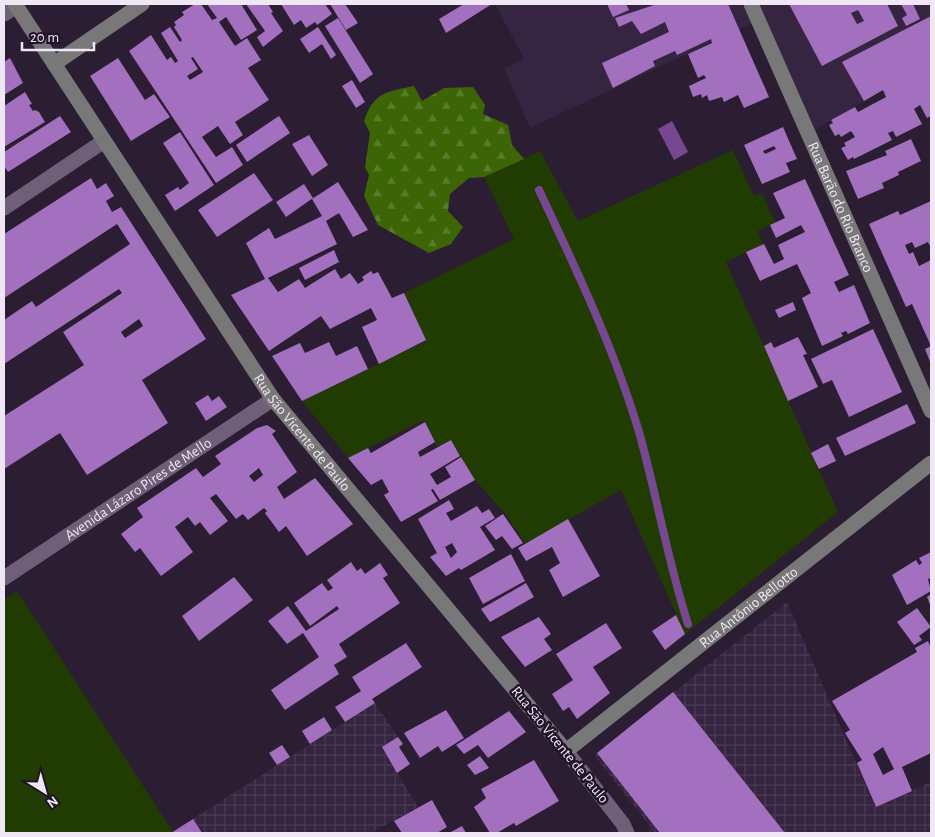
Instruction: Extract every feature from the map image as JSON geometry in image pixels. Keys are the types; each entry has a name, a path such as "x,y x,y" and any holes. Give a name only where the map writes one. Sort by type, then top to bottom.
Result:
{"street":[{"path":"54,64 142,4"},
{"name":"Rua Barão do Rio Branco","path":"751,4 931,411"},
{"path":"4,14 16,5"},
{"name":"Rua São Vicente de Paulo","path":"16,5 273,399 566,751 623,824 627,833"},
{"path":"4,208 104,141"},
{"name":"Avenida Lázaro Pires de Mello","path":"4,578 273,399"},
{"name":"Rua Antônio Bellotto","path":"566,751 931,463"}],"shaded area":[{"path":"495,4 931,4 931,63 807,134 757,21 530,128 504,68 524,59"},
{"path":"672,121 688,152 674,160 658,129"},
{"path":"787,602 875,807 931,782 931,833 649,833 650,826 596,758 596,754"},
{"path":"375,703 398,737 382,748 418,807 372,833 171,833"}],"green space":[{"path":"414,86 422,101 444,88 473,87 485,105 483,114 508,125 512,145 524,159 484,177 469,178 450,194 448,211 463,227 451,244 429,253 378,225 364,196 369,175 365,167 370,133 364,121 368,111 372,104 382,95"},
{"path":"733,150 754,196 762,193 775,222 758,231 763,244 726,262 838,512 685,634 621,490 525,544 505,513 475,480 451,440 437,447 424,420 348,458 302,401 426,341 404,293 514,239 484,177 540,151 578,221"},
{"path":"17,591 173,832 4,833 4,600"}],"building":[{"path":"195,4 201,4 212,20 217,18 207,4 241,4 257,30 241,40 226,17 219,22 235,46 247,38 261,60 248,68 269,100 235,122 243,135 230,144 218,126 202,137 216,157 232,147 243,165 216,183 129,51 151,35 167,60 171,57 175,63 178,61 161,33 170,27 180,42 182,40 174,27 176,25 174,22 184,15 182,12","holes":["193,57 203,72 190,80 187,76 198,69 191,58"]},
{"path":"246,4 268,4 273,12 271,13 283,31 263,47 257,37 265,31"},
{"path":"281,4 325,4 332,14 317,25 315,22 306,28 301,20 294,25"},
{"path":"330,4 345,4 358,23 346,30"},
{"path":"464,4 492,4 446,33 439,19"},
{"path":"607,4 626,4 629,10 613,17"},
{"path":"657,4 728,4 769,97 744,108 738,95 724,102 722,97 709,101 707,95 702,98 701,94 693,97 689,86 706,78 704,75 698,78 688,54 712,43 711,39 677,55 675,51 653,61 655,66 613,88 602,63 669,32 665,22 641,34 632,21 619,27 615,18"},
{"path":"789,4 887,4 898,26 822,66","holes":["858,10 864,21 857,24 851,13"]},
{"path":"901,4 913,4 920,19 906,26 902,18 907,15"},
{"path":"931,16 931,116 927,118 920,105 914,109 922,124 896,137 893,131 888,133 892,140 854,159 853,157 848,160 841,148 846,146 844,143 855,137 851,131 841,137 839,134 835,136 829,125 833,123 831,120 855,107 858,112 886,97 883,90 864,101 842,62"},
{"path":"338,18 373,74 360,83 325,26"},
{"path":"318,27 336,55 331,59 322,44 309,53 300,39"},
{"path":"10,58 23,83 4,95 4,62"},
{"path":"118,58 145,100 154,94 170,117 131,141 90,76"},
{"path":"352,80 365,102 356,108 342,86"},
{"path":"25,92 32,104 29,105 33,111 39,112 45,122 4,147 4,106"},
{"path":"60,116 71,132 8,172 4,166 4,152"},
{"path":"279,116 290,133 247,162 236,145"},
{"path":"783,127 797,159 786,163 790,172 762,184 744,145","holes":["774,146 776,149 765,154 763,151"]},
{"path":"180,132 214,185 175,211 165,195 178,187 180,190 189,183 163,143"},
{"path":"309,135 328,165 312,176 292,144"},
{"path":"911,139 921,161 898,172 899,175 882,183 884,188 858,199 846,171 887,155 885,151"},
{"path":"254,173 273,200 217,237 198,210"},
{"path":"91,178 97,189 106,183 114,196 106,201 112,212 121,207 206,339 142,380 168,423 87,475 60,433 4,469 4,416 84,365 63,332 122,293 119,289 4,364 4,320 32,301 36,307 130,244 117,224 4,298 4,234","holes":["139,319 143,326 125,338 121,332"]},
{"path":"805,179 849,275 834,282 839,292 854,285 870,323 848,334 846,331 841,333 843,336 822,346 802,298 811,293 797,264 760,281 746,252 764,244 774,264 784,259 778,245 805,232 801,225 776,238 770,225 785,218 773,193"},
{"path":"338,182 368,230 353,237 339,213 326,221 337,244 268,278 278,292 299,279 305,288 335,269 341,279 350,273 358,284 364,280 362,277 371,271 373,274 378,272 392,298 404,293 426,340 379,364 362,327 377,320 371,308 330,329 321,316 269,351 231,295 265,279 246,243 269,228 275,239 322,216 312,199"},
{"path":"304,184 313,198 286,217 276,202"},
{"path":"931,201 931,244 929,245 928,242 915,248 912,242 905,245 909,254 913,252 919,266 931,260 931,346 912,304 906,307 869,224 898,211 900,215"},
{"path":"334,250 339,262 305,280 299,268"},
{"path":"793,302 796,310 779,318 775,310"},
{"path":"873,329 902,392 849,417 832,380 823,384 811,359"},
{"path":"798,337 807,354 803,355 818,387 788,401 764,346 771,342 774,348"},
{"path":"329,342 336,356 357,346 368,369 302,401 272,356 300,343 305,353"},
{"path":"931,346 931,364 925,349"},
{"path":"208,395 212,401 219,396 227,407 206,421 195,403"},
{"path":"907,404 916,423 845,456 836,438"},
{"path":"425,422 435,442 418,452 420,457 451,440 460,456 430,474 437,485 451,477 445,467 461,457 475,480 440,500 433,489 431,490 438,501 401,522 384,495 389,492 382,479 371,485 348,458 368,448 371,453"},
{"path":"267,425 276,431 272,434 297,472 277,487 284,499 315,478 353,524 307,556 286,526 279,532 265,513 267,511 264,508 248,520 243,514 236,519 216,494 210,498 228,521 210,535 200,522 195,526 188,517 175,527 193,552 161,576 140,548 135,552 121,534 143,517 137,508 196,468 203,477 221,464 215,456 257,428","holes":["259,468 263,475 254,482 249,476"]},
{"path":"828,444 836,461 819,469 811,453"},
{"path":"449,500 454,509 446,513 451,521 477,506 482,513 489,509 495,518 480,527 495,550 461,570 459,568 446,576 430,557 437,553 418,519","holes":["452,543 457,552 451,558 445,547"]},
{"path":"503,514 523,543 512,549 502,536 496,540 485,526"},
{"path":"568,519 600,576 563,597 549,570 560,563 552,547 526,561 518,548"},
{"path":"931,552 931,578 928,579 931,591 907,605 892,575 916,560 919,565 922,563 919,558"},
{"path":"511,554 525,581 483,604 469,578"},
{"path":"351,562 357,571 361,568 365,574 380,563 388,575 383,578 400,603 339,644 347,657 334,665 339,674 285,710 271,690 319,657 303,633 287,644 268,621 288,606 306,631 339,609 337,606 310,626 294,603 322,583 328,591 333,588 327,580"},
{"path":"234,577 253,600 199,641 182,616"},
{"path":"526,583 534,597 490,622 481,609"},
{"path":"931,594 931,607 927,597"},
{"path":"917,608 931,627 919,636 922,640 914,645 897,622"},
{"path":"676,615 685,634 665,650 652,631"},
{"path":"539,617 551,634 544,639 552,650 525,667 501,637"},
{"path":"606,623 622,648 593,667 610,693 577,719 569,707 563,711 552,694 573,680 556,654"},
{"path":"928,641 931,648 931,753 902,767 912,791 876,807 857,763 862,760 845,733 850,730 832,701 917,652 915,648","holes":["883,747 894,769 883,775 873,754"]},
{"path":"406,643 422,667 372,699 375,703 345,722 335,707 361,691 352,677"},
{"path":"673,692 785,833 660,833 597,753"},
{"path":"446,710 464,738 442,752 438,746 420,758 404,733"},
{"path":"509,711 526,732 488,758 478,745 464,754 456,745"},
{"path":"324,717 332,730 310,744 302,731"},
{"path":"398,737 403,744 399,747 410,764 397,773 382,747"},
{"path":"282,745 290,757 277,765 269,753"},
{"path":"480,756 489,768 475,775 467,765"},
{"path":"534,760 559,801 516,826 514,823 497,833 490,833 474,807 486,798 481,789"},
{"path":"432,800 447,827 437,833 402,833 394,821"},
{"path":"193,819 202,833 171,833"},
{"path":"462,826 466,833 449,833"}],"waterway":[{"path":"539,190 594,309 629,401 639,432 674,577 688,624"}]}
